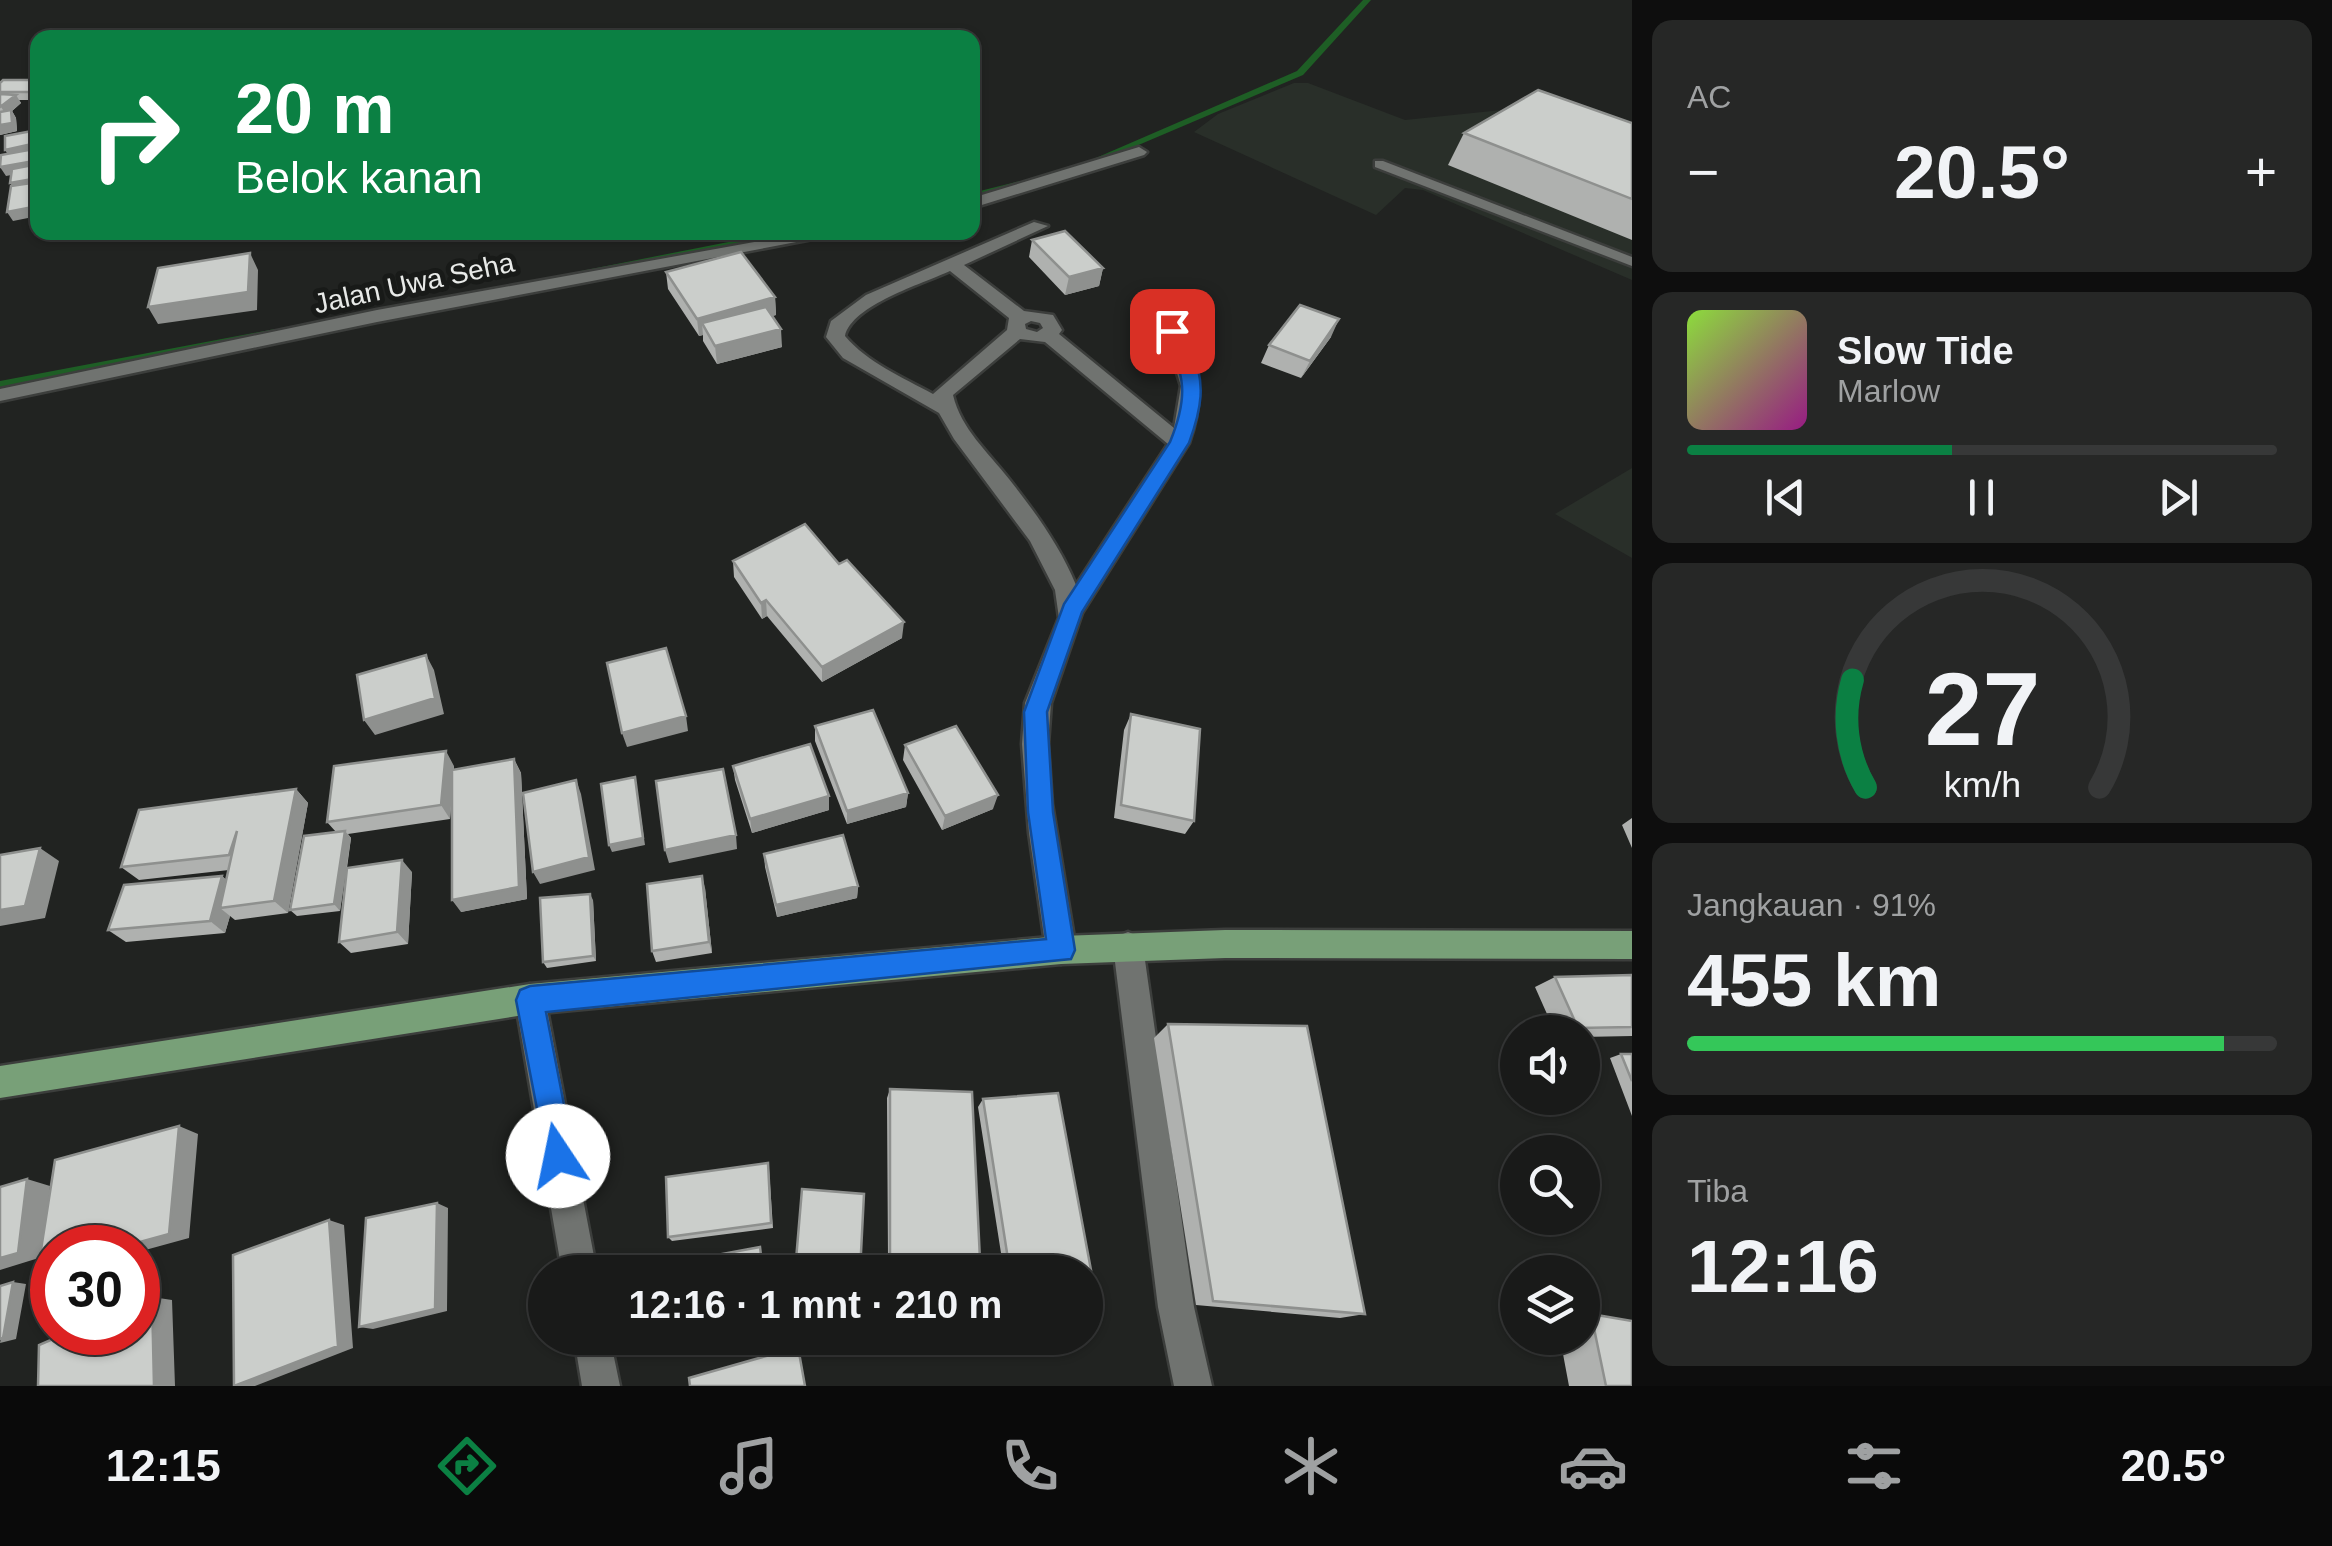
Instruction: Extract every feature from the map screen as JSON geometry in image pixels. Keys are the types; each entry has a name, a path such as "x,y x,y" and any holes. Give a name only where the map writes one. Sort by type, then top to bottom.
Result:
{"main road":[{"path":"0,1082 530,1000 1062,950 1128,946 1632,945"}],"street":[{"path":"980,201 1139,152"},
{"path":"1040,226 872,299 838,325 835,337 850,354 879,374 945,408 1032,529 1061,579 1072,610"},
{"name":"Jalan Uwa Seha","path":"0,395 377,316 796,240"},
{"path":"954,266 1018,325"},
{"path":"945,408 943,394 1018,325 1039,315 1047,319 1053,330 1048,336 1179,443"},
{"path":"1062,950 1040,812 1036,712 1072,610 1179,443 1194,392 1187,361 1172,331"},
{"path":"1128,946 1176,1307 1193,1386"},
{"path":"530,1000 577,1255"},
{"path":"595,1355 601,1386"}],"lane":[{"path":"1379,164 1632,262"}],"shaded area":[{"path":"1294,83 1308,83 1405,120 1502,110 1632,158 1632,280 1423,190 1405,188 1376,215 1194,132 1218,114"},
{"path":"1632,468 1632,558 1555,514"}],"building":[{"path":"30,80 30,92 0,92 0,83"},
{"path":"1538,90 1632,123 1632,199 1464,133"},
{"path":"0,94 16,95 0,107"},
{"path":"11,110 12,123 0,125 0,112"},
{"path":"30,131 30,144 5,150 5,136"},
{"path":"30,150 30,162 0,167 1,155"},
{"path":"30,166 30,179 10,183 12,169"},
{"path":"30,183 30,208 7,212 11,186"},
{"path":"1065,231 1103,268 1069,277 1032,240"},
{"path":"741,252 775,297 697,319 666,272"},
{"path":"250,253 248,292 148,307 158,268"},
{"path":"1300,305 1339,319 1310,361 1269,345"},
{"path":"766,307 781,329 715,346 702,323"},
{"path":"805,524 839,564 847,560 904,622 822,667 766,600 761,603 733,561"},
{"path":"666,648 686,716 622,733 607,663"},
{"path":"426,655 435,698 364,720 357,675"},
{"path":"873,710 908,793 847,811 815,726"},
{"path":"1131,714 1200,729 1194,821 1121,805"},
{"path":"956,726 998,795 945,816 905,745"},
{"path":"810,744 829,796 750,819 733,766"},
{"path":"446,751 441,805 327,822 334,766"},
{"path":"514,759 519,887 452,900 452,770"},
{"path":"723,769 736,835 665,850 656,781"},
{"path":"635,777 643,838 609,845 601,784"},
{"path":"576,780 589,857 533,872 523,793"},
{"path":"296,789 274,901 220,908 237,831 229,855 121,867 139,810"},
{"path":"345,831 334,904 290,910 304,836"},
{"path":"843,835 858,886 776,905 764,854"},
{"path":"40,848 25,906 0,910 0,855"},
{"path":"402,860 397,932 339,942 347,868"},
{"path":"222,876 210,921 108,930 124,885"},
{"path":"702,876 709,942 652,951 647,884"},
{"path":"590,894 593,956 543,962 540,898"},
{"path":"1632,975 1632,1027 1600,1028 1600,1015 1572,1015 1555,977"},
{"path":"1168,1024 1307,1026 1365,1314 1213,1301"},
{"path":"1621,1054 1632,1054 1632,1081"},
{"path":"890,1089 972,1092 980,1255 890,1255"},
{"path":"1058,1093 1088,1255 1007,1255 983,1099"},
{"path":"179,1126 169,1234 160,1236 160,1225 45,1225 55,1160"},
{"path":"768,1163 771,1223 668,1237 666,1177"},
{"path":"27,1179 18,1253 0,1258 0,1187"},
{"path":"802,1189 864,1194 861,1255 796,1255"},
{"path":"437,1203 435,1309 359,1327 366,1218"},
{"path":"329,1220 338,1346 234,1386 233,1255"},
{"path":"760,1247 761,1255 717,1255"},
{"path":"13,1282 3,1338 0,1339 0,1286"},
{"path":"1600,1316 1632,1321 1632,1386 1606,1386 1600,1355"},
{"path":"39,1355 153,1355 154,1386 38,1386"},
{"path":"770,1355 799,1355 805,1386 690,1386 689,1378"}],"waterway":[{"path":"1079,167 1300,73 1367,0"},
{"path":"980,194 1020,184"},
{"path":"581,274 755,240"},
{"path":"0,384 275,332"}],"route":[{"path":"558,1156 530,1000 1062,950 1040,812 1036,712 1072,610 1179,443 1188,420 1194,392 1187,361 1172,331"}]}
